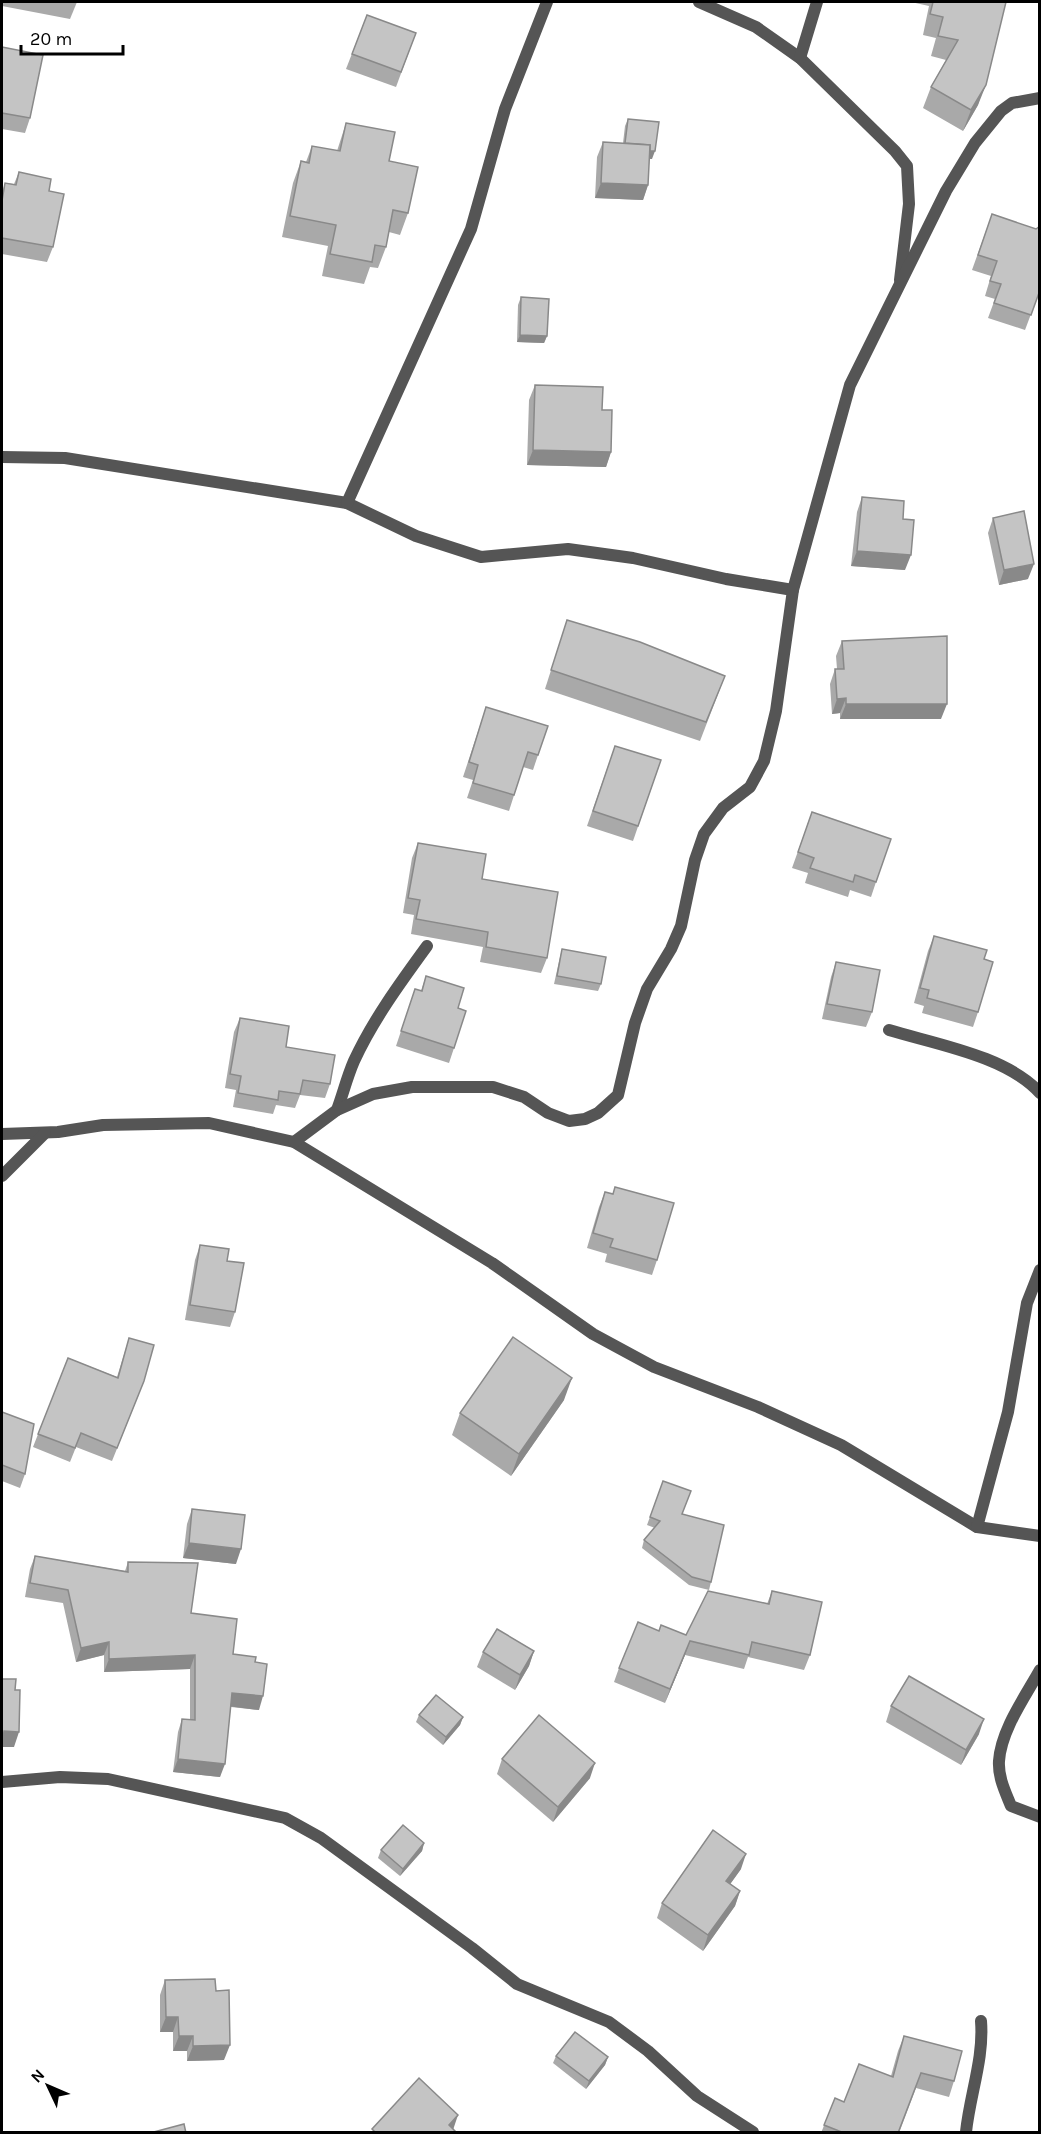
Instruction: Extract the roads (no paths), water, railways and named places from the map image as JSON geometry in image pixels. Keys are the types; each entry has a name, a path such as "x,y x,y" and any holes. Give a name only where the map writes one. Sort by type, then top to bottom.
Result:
{"street":[{"path":"347,504 471,229 505,109 547,2"},
{"path":"699,2 756,27 800,58 895,151 907,166 909,204 899,288"},
{"path":"800,58 817,2"},
{"path":"294,1142 337,1110 373,1094 412,1088 493,1087 524,1097 548,1113 569,1121 585,1119 598,1113 618,1095 625,1060 643,1000 681,926 695,860 704,834 723,808 750,787 764,761 776,711 793,590 850,385 946,191 975,143 1001,111 1012,103 1040,98"},
{"path":"2,457 65,458 347,504 451,550 481,557 567,549 633,558 793,590"},
{"path":"337,1110 354,1062 375,1023 427,946"},
{"path":"889,1030 997,1063 1027,1079 1040,1093"},
{"path":"2,1134 45,1133 103,1125 209,1123 294,1142 492,1263 593,1334 654,1367 758,1407 841,1446 977,1527 1040,1536"},
{"path":"2,1176 45,1133"},
{"path":"977,1527 1008,1412 1027,1303 1040,1270"},
{"path":"1040,1670 1006,1736 999,1760 1001,1782 1011,1806 1040,1817"},
{"path":"2,1782 60,1777 108,1779 285,1818 321,1838 472,1948 517,1984 609,2022 648,2050 697,2096 753,2133"},
{"path":"966,2133 969,2104 980,2064 981,2021"}]}
